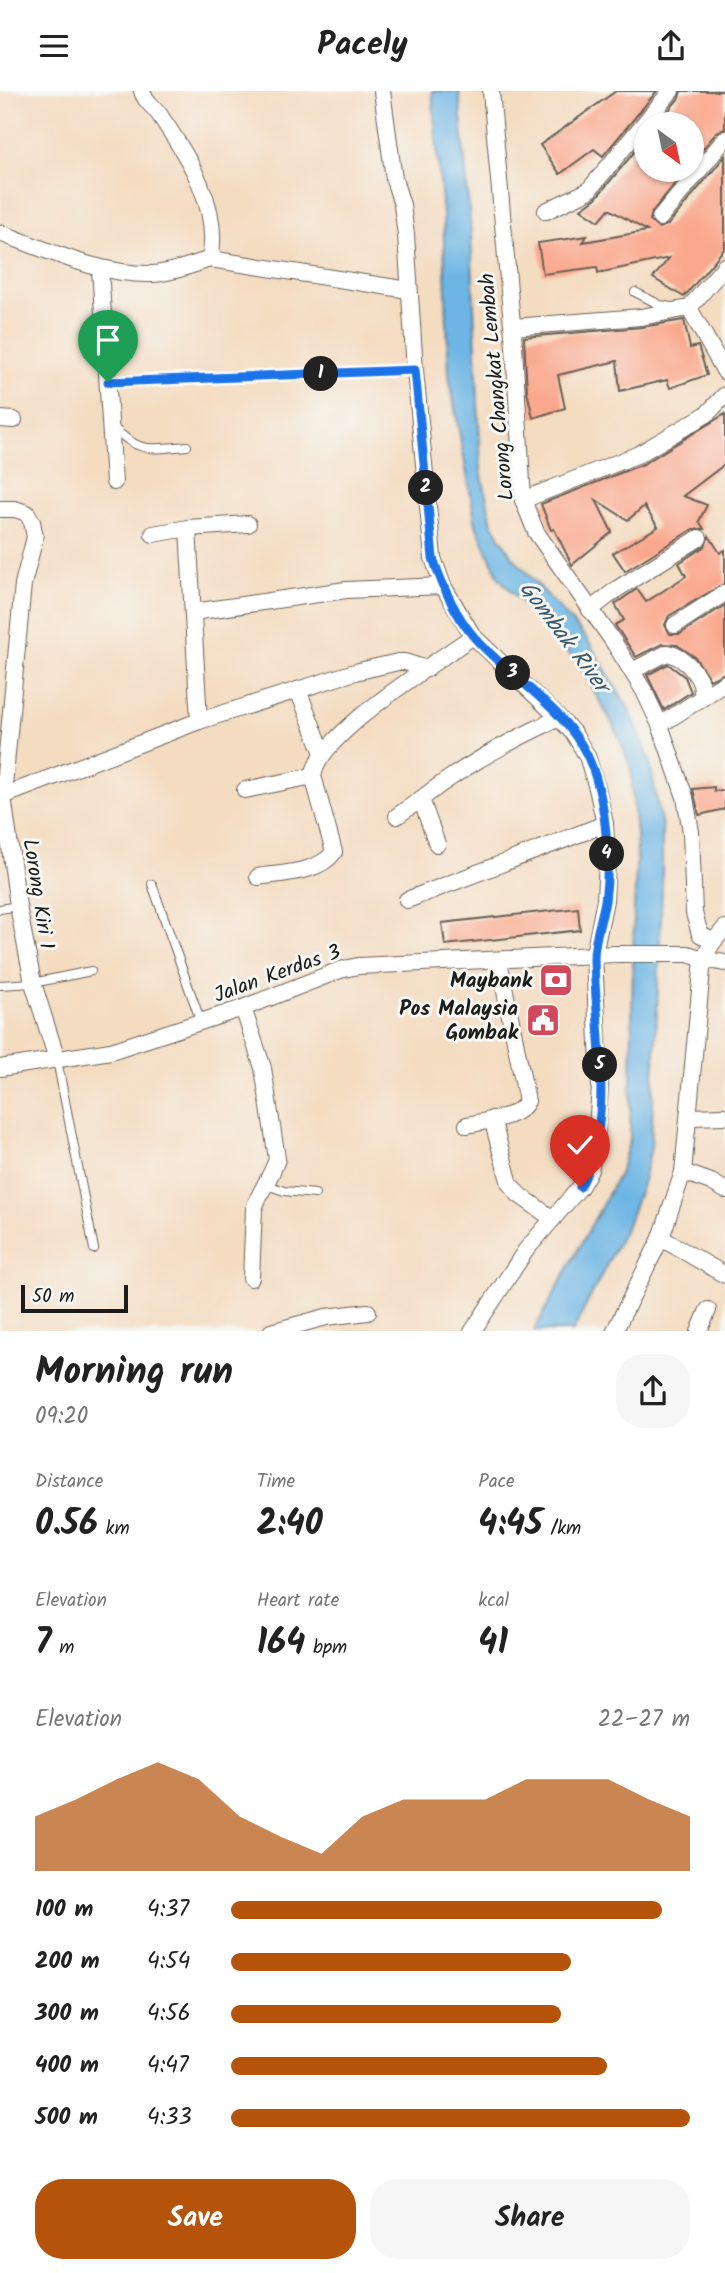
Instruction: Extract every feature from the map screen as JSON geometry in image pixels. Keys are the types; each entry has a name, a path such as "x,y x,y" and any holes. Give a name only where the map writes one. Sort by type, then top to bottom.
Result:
{"street":[{"name":"Lorong Changkat Lembah","path":"491,91 513,327 523,500 536,532 632,671 660,725 685,797 691,832 694,913 700,934 713,942"},
{"path":"546,211 588,191 671,91"},
{"path":"381,92 394,179 402,205 433,558 443,586 473,636 574,734 587,756 605,824 607,883 594,955 600,1087 596,1142 590,1170 526,1249 473,1331"},
{"path":"138,93 160,114 196,175 211,212 214,240 210,259"},
{"path":"660,218 725,139"},
{"path":"0,233 100,268 153,274 210,259 409,290"},
{"path":"513,327 641,317 689,308 725,267"},
{"path":"100,268 114,482"},
{"path":"689,308 725,372"},
{"path":"523,500 639,454 706,414 725,396"},
{"name":"Lorong Kiri 1","path":"0,509 15,509 27,513 35,537 23,584 3,796 18,906 33,983 57,1059"},
{"path":"153,534 188,528 248,524"},
{"path":"188,528 199,721"},
{"path":"590,610 617,589 699,538"},
{"path":"193,612 346,590 443,586"},
{"path":"676,625 725,593"},
{"path":"258,877 316,866 328,860 334,852 313,776 314,766 323,753 371,710 473,636"},
{"path":"632,671 672,653 694,671 701,682 701,699"},
{"path":"3,796 199,721 298,689 398,661 427,669"},
{"path":"660,725 725,683"},
{"path":"298,689 323,753"},
{"path":"397,815 440,784 494,751 559,718"},
{"path":"245,790 313,776"},
{"path":"421,799 437,844"},
{"path":"407,900 605,824"},
{"path":"614,1331 661,1238 683,1173 689,1117 696,957 725,928"},
{"name":"Jalan Kerdas 3","path":"0,1068 111,1051 243,1008 340,970 358,966 617,954 696,957 725,963"},
{"path":"467,1125 515,1113 524,1107 527,1101 499,961"},
{"path":"243,1008 263,1068 277,1159 254,1209 251,1278"},
{"path":"689,1117 725,1116"},
{"path":"492,1119 510,1184 518,1194 553,1219"},
{"path":"683,1173 711,1182 725,1190"},
{"path":"661,1238 725,1275"},
{"path":"699,1331 708,1310"},
{"path":"275,1331 326,1317 368,1312"}],"lane":[{"path":"635,292 660,305 689,308"},
{"path":"108,382 415,370"},
{"path":"110,425 132,446 187,446"},
{"path":"152,884 201,1022"},
{"path":"0,909 18,906"},
{"path":"0,985 33,983 91,971"},
{"path":"57,1059 94,1249"},
{"path":"267,1185 284,1191 315,1194"}],"water":[{"name":"Gombak River","path":"432,91 459,91 471,234 481,471 492,523 511,555 587,639 630,711 649,758 662,827 662,891 651,1148 642,1184 627,1225 573,1331 534,1331 620,1172 630,1139 637,851 631,768 615,728 578,663 499,578 476,525 449,375 443,215"}],"building":[{"path":"616,91 657,91 640,112 634,112 634,119 603,156 594,149 560,174 540,145"},
{"path":"681,91 725,91 725,129 717,132 704,148 704,112 667,112 679,98"},
{"path":"634,152 634,182 676,182 652,212 650,221 658,228 668,225 725,156 725,248 684,297 653,278 669,258 598,273 597,267 543,274 538,243 587,236 583,242 647,231 609,209 599,221 581,209 596,198"},
{"path":"684,320 690,348 698,346 707,375 670,388 667,380 620,391 617,361 558,375 565,408 533,418 527,391 524,337 642,327"},
{"path":"725,414 725,464 683,496 707,505 699,521 704,529 693,529 625,571 613,553 658,527 644,506 628,520 596,500 612,532 572,565 554,529 551,530 541,504 643,464"},
{"path":"709,536 720,553 725,550 725,583 669,616 665,625 670,634 680,634 725,605 725,673 710,680 695,657 677,645 662,644 636,657 615,625 624,620 615,604 637,589 646,602 686,576 679,563 705,546"},
{"path":"668,664 685,677 691,692 664,710 647,675"},
{"path":"714,787 714,791 725,791 725,809 699,815 693,789"},
{"path":"578,908 580,930 445,945 442,923"}],"place":[{"name":"Maybank","path":"556,980"},
{"name":"Pos Malaysia Gombak","path":"543,1020"}],"route":[{"path":"108,382 415,370 433,558 443,586 473,636 574,734 587,756 605,824 607,883 594,955 600,1087 596,1142 590,1170 580,1187"}]}
